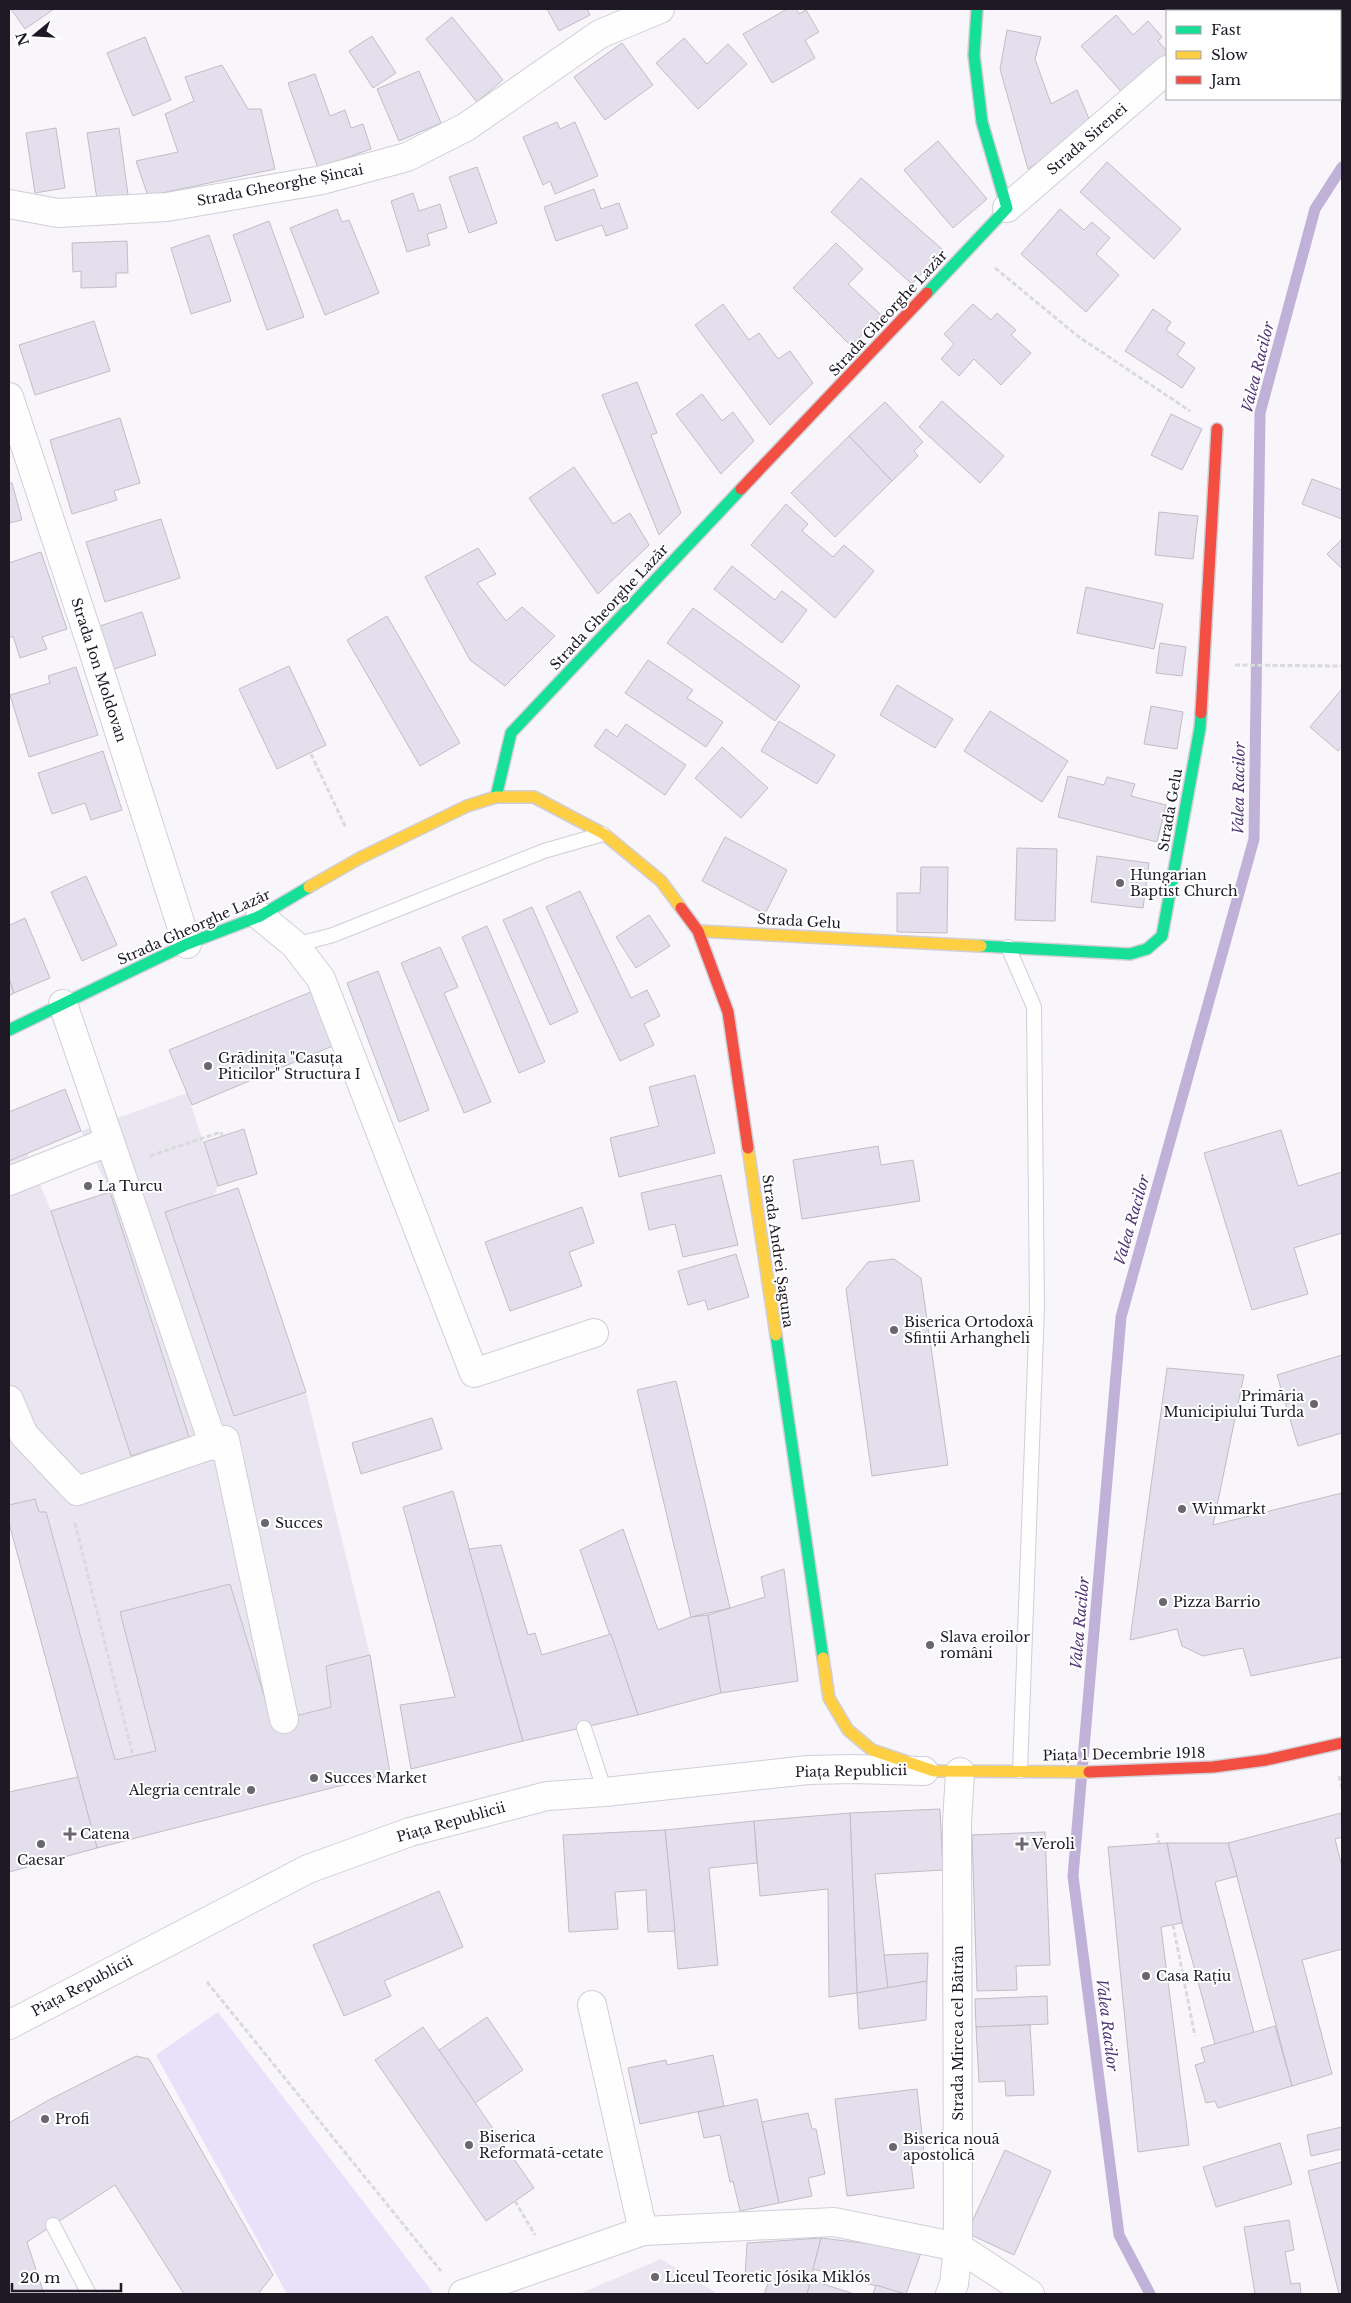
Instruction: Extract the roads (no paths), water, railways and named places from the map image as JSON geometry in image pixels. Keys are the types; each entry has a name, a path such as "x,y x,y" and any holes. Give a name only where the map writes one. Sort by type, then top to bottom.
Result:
{"main road":[{"path":"977,9 974,55 982,122 1007,208"},
{"name":"Strada Gheorghe Lazăr","path":"9,1030 187,944 260,916 360,858 467,806 496,798 511,733 1007,208"},
{"name":"Strada Gelu","path":"698,931 1130,954 1147,949 1162,936 1200,728 1217,429"},
{"name":"Strada Andrei Șaguna","path":"496,798 534,797 604,834 661,881 698,931 728,1012 829,1698 848,1730 872,1750 947,1771"},
{"name":"Piața 1 Decembrie 1918","path":"947,1771 1112,1772 1213,1767 1266,1760 1342,1744"}],"street":[{"name":"Strada Gheorghe Șincai","path":"9,204 58,213 168,207 322,180 407,157 466,127 600,34 660,9"},
{"name":"Strada Sirenei","path":"1007,208 1166,71"},
{"name":"Strada Ion Moldovan","path":"9,397 93,650 187,944"},
{"path":"260,916 295,945 322,979 474,1373 594,1333"},
{"path":"63,1004 214,1446"},
{"path":"9,1181 110,1140"},
{"path":"9,1400 16,1438 77,1492 214,1446 226,1440 284,1719"},
{"name":"Piața Republicii","path":"9,2025 308,1869 410,1832 547,1796 605,1792 808,1770 947,1771"},
{"name":"Strada Mircea cel Bătrân","path":"947,1771 957,1823 958,2248 954,2284 950,2294"},
{"path":"592,2005 643,2231"},
{"path":"463,2294 643,2231 834,2222 958,2248 1030,2294"}],"lane":[{"path":"295,945 333,935 544,851 604,834"},
{"path":"1008,948 1034,1007 1037,1307 1020,1771"},
{"path":"584,1728 605,1792"},
{"path":"53,2224 89,2294"}],"waterway":[{"name":"Valea Racilor","path":"1150,2294 1119,2235 1073,1876 1121,1317 1254,839 1260,413 1315,209 1342,167"}],"place":[{"name":"Hungarian Baptist Church","path":"1120,883"},
{"name":"Grădinița \"Casuța Piticilor\" Structura I","path":"208,1066"},
{"name":"La Turcu","path":"88,1186"},
{"name":"Biserica Ortodoxă Sfinții Arhangheli","path":"894,1330"},
{"name":"Primăria Municipiului Turda","path":"1314,1404"},
{"name":"Winmarkt","path":"1182,1509"},
{"name":"Succes","path":"265,1523"},
{"name":"Pizza Barrio","path":"1163,1602"},
{"name":"Slava eroilor români","path":"930,1645"},
{"name":"Succes Market","path":"314,1778"},
{"name":"Alegria centrale","path":"251,1790"},
{"name":"Catena","path":"70,1834"},
{"name":"Caesar","path":"41,1844"},
{"name":"Veroli","path":"1022,1844"},
{"name":"Casa Rațiu","path":"1146,1976"},
{"name":"Profi","path":"45,2119"},
{"name":"Biserica Reformată-cetate","path":"469,2145"},
{"name":"Biserica nouă apostolică","path":"893,2147"},
{"name":"Liceul Teoretic Jósika Miklós","path":"655,2277"}]}
